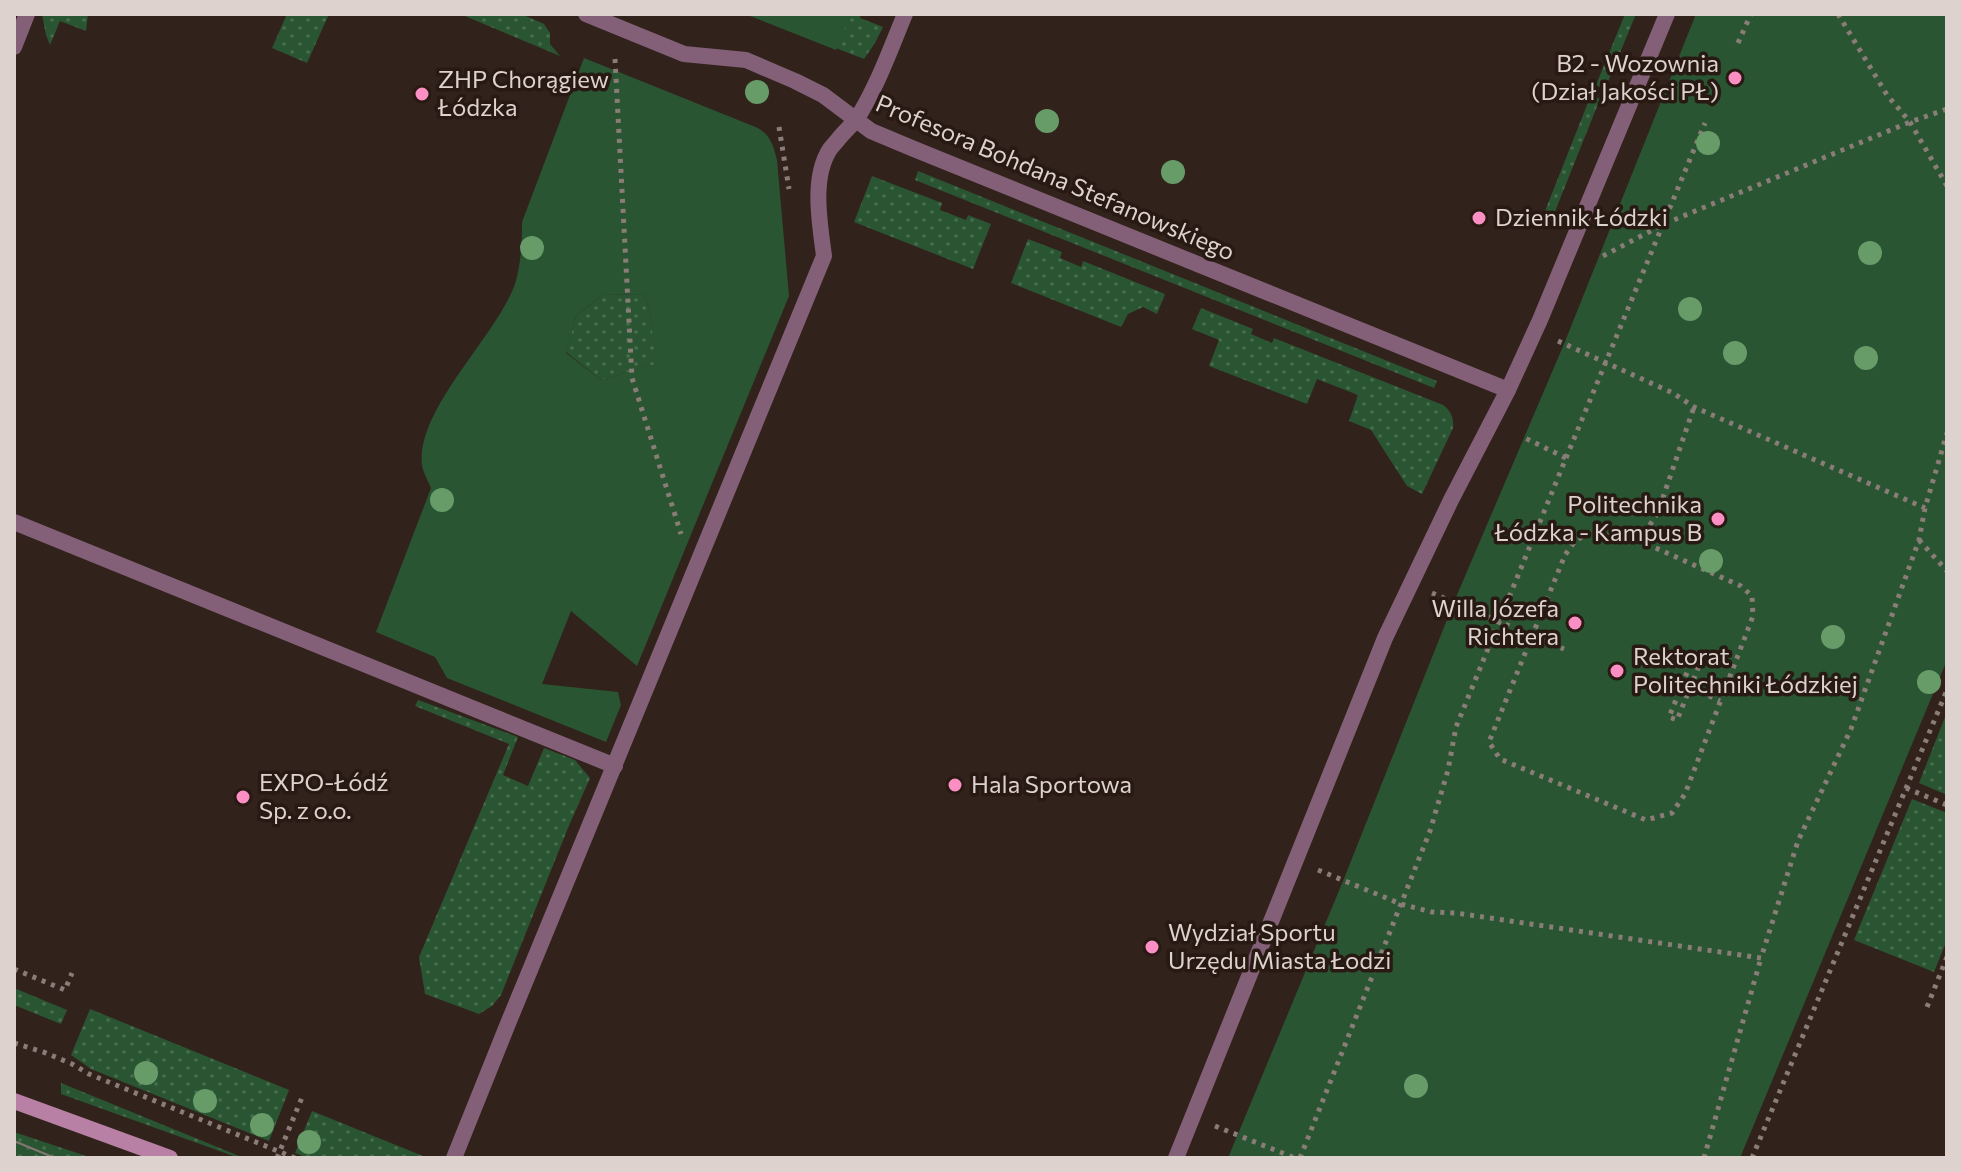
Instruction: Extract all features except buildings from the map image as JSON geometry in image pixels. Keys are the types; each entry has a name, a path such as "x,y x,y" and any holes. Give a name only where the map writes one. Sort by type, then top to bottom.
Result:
{"main road":[{"path":"14,1101 170,1158"}],"street":[{"path":"14,47 27,14"},
{"name":"Profesora Bohdana Stefanowskiego","path":"586,14 684,54 754,63 823,95 871,131 926,155 1508,390"},
{"path":"454,1158 824,256 818,204 819,183 828,152 856,120 874,89 905,14"},
{"path":"1176,1158 1385,638 1547,305 1667,14"},
{"path":"14,522 615,766"}],"path":[{"path":"1738,43 1751,14"},
{"path":"1838,14 1887,95 1910,122 1947,186"},
{"path":"615,59 632,378 680,529 690,580"},
{"path":"1603,256 1664,224 1947,109"},
{"path":"1237,1134 1298,1158 1430,831 1456,727 1705,123"},
{"path":"1557,341 1673,393 1694,407 1925,508"},
{"path":"1640,541 1658,512 1694,407"},
{"path":"1704,1158 1798,841 1851,729 1919,540 1947,433"},
{"path":"1523,437 1566,458"},
{"path":"1589,533 1640,541 1741,586 1752,596 1753,616 1685,794 1672,813 1646,820 1500,759 1489,742 1533,636 1565,555 1575,541 1589,533"},
{"path":"1919,540 1947,571"},
{"path":"1412,584 1564,649"},
{"path":"1695,653 1703,656 1677,720 1669,717 1682,685 1695,653"},
{"path":"1674,682 1682,685"},
{"path":"1691,687 1720,701"},
{"path":"1752,1158 1947,690"},
{"path":"1906,788 1947,805"},
{"path":"1343,881 1401,904 1432,912 1761,958"},
{"path":"1927,1007 1947,957"},
{"path":"14,969 65,990 72,973"},
{"path":"14,1043 72,1064 278,1155 295,1158"},
{"path":"278,1155 303,1095"}],"green space":[{"path":"42,14 88,14 86,31 60,21 50,45"},
{"path":"287,14 329,14 307,63 272,48"},
{"path":"460,14 521,14 544,24 550,33 550,44 560,56"},
{"path":"745,14 851,14 836,50"},
{"path":"834,14 861,14 860,18 883,27 864,59 823,43"},
{"path":"1625,14 1636,14 1605,89 1596,85"},
{"name":"Politechnika Łódzka - Kampus B","path":"1696,14 1947,14 1947,660 1740,1158 1228,1158 1454,602 1564,344"},
{"path":"584,58 758,128 771,141 777,160 789,296 637,666 571,611 542,684 618,692 621,705 606,742 447,678 435,657 376,632 431,488 422,465 423,443 444,397 492,327 515,284 521,253 522,222","holes":["644,294 650,312 656,364 601,380 566,353 576,316 602,295"]},
{"path":"1591,95 1600,99 1552,219 1543,216"},
{"path":"918,171 1437,381 1434,388 915,180"},
{"path":"872,176 942,203 940,210 966,220 968,215 991,224 973,269 854,222"},
{"path":"1028,239 1062,252 1060,258 1081,267 1083,261 1165,294 1157,314 1143,307 1128,314 1121,327 1011,283"},
{"path":"644,294 650,312 657,364 601,380 566,352 576,316 602,295"},
{"path":"1201,308 1253,329 1251,334 1272,343 1274,338 1446,407 1453,428 1422,494 1407,486 1371,430 1349,421 1358,395 1317,379 1307,404 1209,366 1219,340 1192,329"},
{"path":"418,700 518,737 503,775 528,786 544,748 575,760 590,778 501,995 492,1006 479,1014 425,994 419,957 509,744 415,706"},
{"path":"1947,712 1947,795 1919,783"},
{"path":"1912,799 1947,813 1947,940 1934,972 1854,940"},
{"path":"14,988 67,1010 61,1024 14,1005"},
{"path":"90,1009 289,1090 269,1141 91,1069 71,1055"},
{"path":"61,1083 244,1158 61,1094"},
{"path":"312,1111 428,1158 308,1158 295,1153"},
{"path":"14,1132 92,1158 14,1158"}],"tram line":[{"path":"14,1141 55,1158"}],"place":[{"name":"B2 - Wozownia (Dział Jakości PŁ)","path":"1735,78"},
{"name":"ZHP Chorągiew Łódzka","path":"422,94"},
{"name":"Dziennik Łódzki","path":"1479,218"},
{"name":"Politechnika Łódzka - Kampus B","path":"1718,519"},
{"name":"Willa Józefa Richtera","path":"1575,623"},
{"name":"Rektorat Politechniki Łódzkiej","path":"1617,671"},
{"name":"Hala Sportowa","path":"955,785"},
{"name":"EXPO-Łódź Sp. z o.o.","path":"243,797"},
{"name":"Wydział Sportu Urzędu Miasta Łodzi","path":"1152,947"}]}
